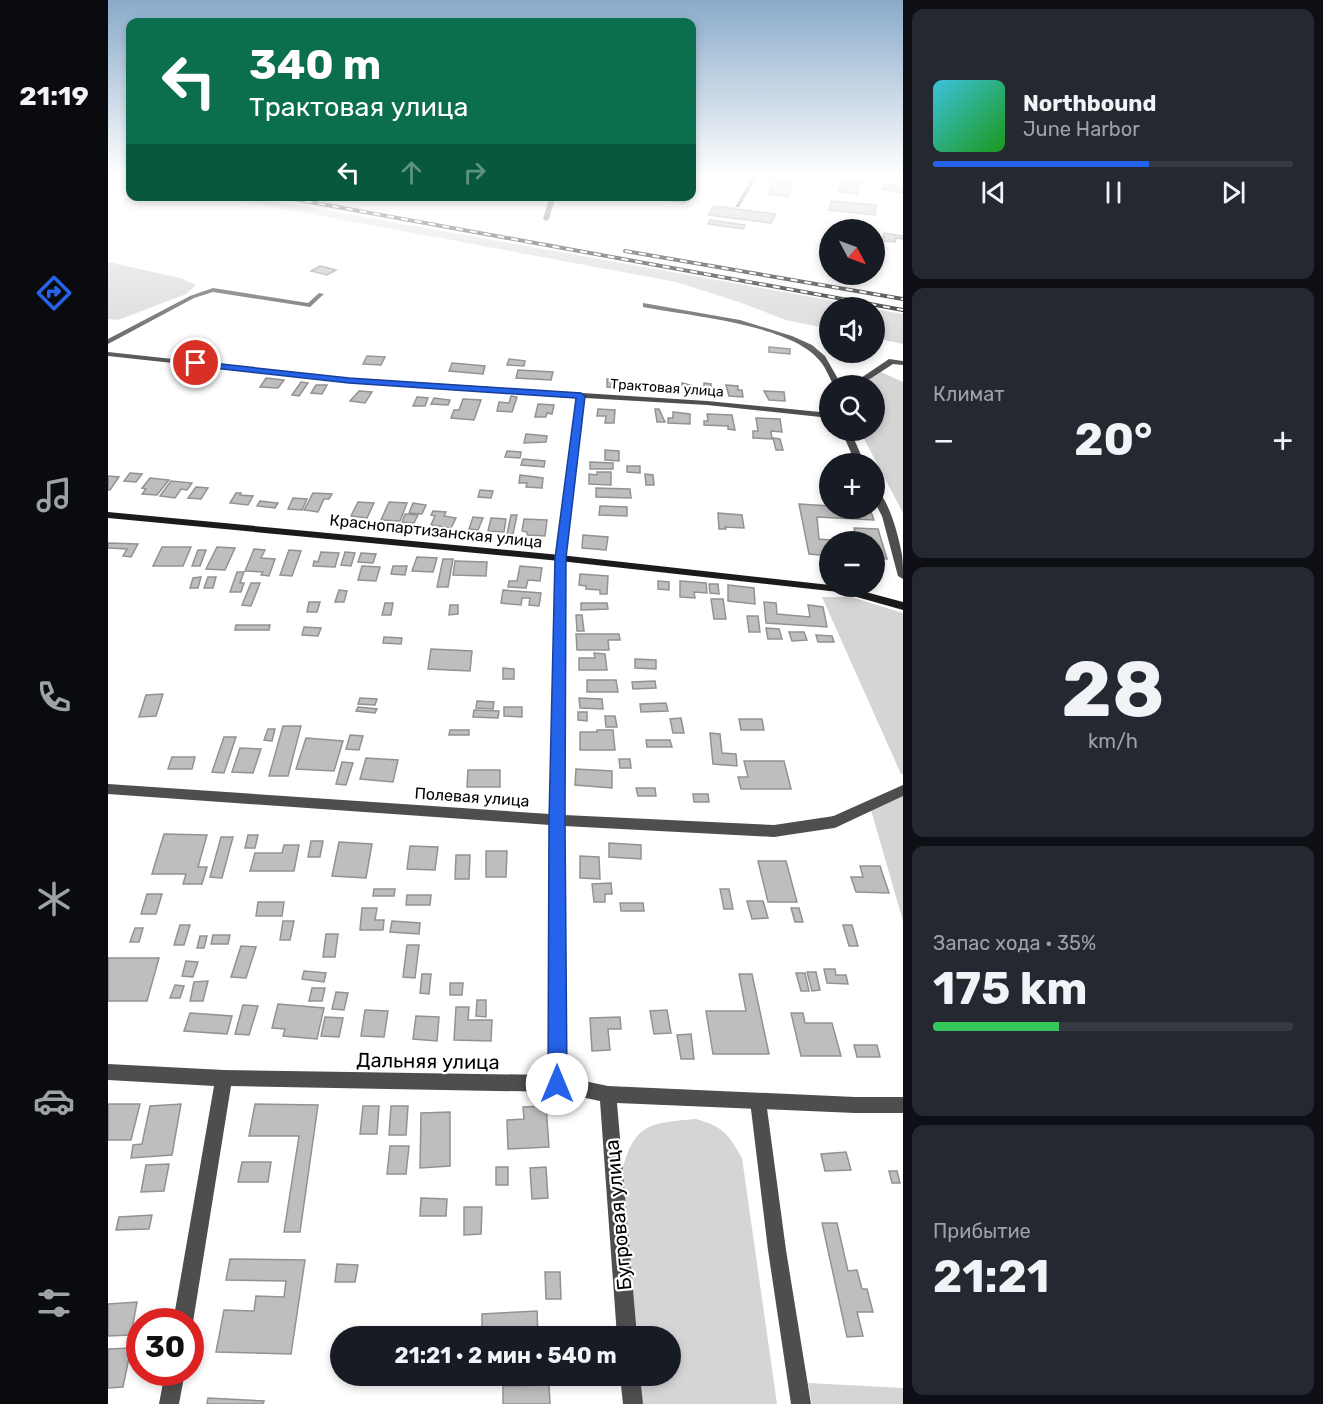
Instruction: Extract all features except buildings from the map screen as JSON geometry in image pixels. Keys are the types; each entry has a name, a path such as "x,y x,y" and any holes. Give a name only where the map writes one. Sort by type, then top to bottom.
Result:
{"street":[{"path":"108,342 192,297 213,290 310,305 321,294"},
{"path":"646,305 733,320 798,342 821,356 832,375"},
{"name":"Трактовая улица","path":"108,354 349,380 707,403 819,415"},
{"path":"870,375 892,361 903,363"},
{"path":"557,1084 560,558 581,396"},
{"path":"885,512 903,576"},
{"name":"Краснопартизанская улица","path":"108,515 560,558 840,589 903,606"},
{"name":"Полевая улица","path":"108,789 557,820 774,831 834,822 903,790"},
{"name":"Дальняя улица","path":"108,1072 224,1078 557,1084 608,1094 903,1105"},
{"path":"185,1308 224,1078"},
{"name":"Бугровая улица","path":"608,1094 626,1326"},
{"path":"758,1101 777,1250 801,1404"},
{"path":"169,1404 172,1386"},
{"path":"631,1386 633,1404"}],"shaded area":[{"path":"459,242 501,242 819,298 819,327 786,320 676,282"},
{"path":"108,262 180,278 196,285 186,294 118,320 108,319"},
{"path":"885,311 903,314 903,344 885,340"},
{"path":"879,371 903,382 903,513 885,479 885,453 872,453 865,441 885,441 885,375 874,375"},
{"path":"822,597 851,597 903,613 903,774 901,774"},
{"path":"903,793 903,921 871,810"},
{"path":"696,1119 713,1125 724,1132 742,1158 777,1404 639,1404 638,1386 681,1386 681,1326 633,1326 622,1171 627,1155 639,1134 656,1124"},
{"path":"808,1383 903,1388 903,1404 812,1404"}],"railway":[{"path":"527,242 903,310"},
{"path":"625,251 903,299"}],"route":[{"path":"196,363 349,380 581,396 560,558 557,1084"}]}
